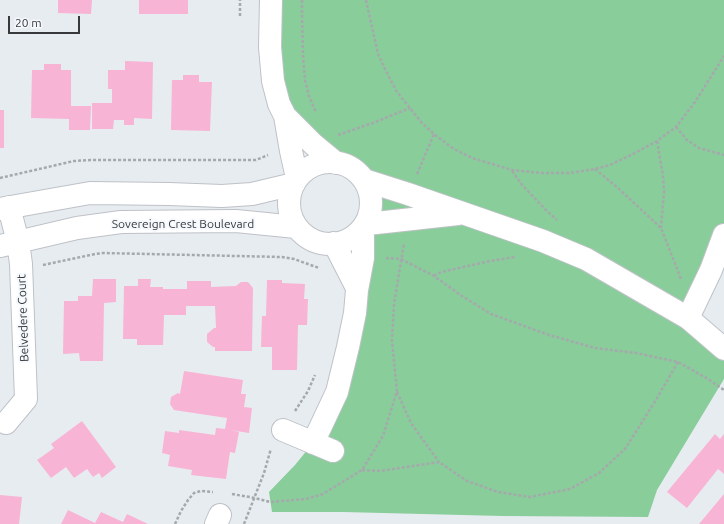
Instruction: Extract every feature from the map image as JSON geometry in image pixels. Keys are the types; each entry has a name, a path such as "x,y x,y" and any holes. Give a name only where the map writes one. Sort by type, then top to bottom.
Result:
{"street":[{"path":"271,0 270,47 273,81 279,104 285,116 291,151 295,181 290,196 290,212 296,227 307,238 320,243 334,243 355,236 365,227 408,219 463,213"},
{"path":"285,116 313,144 336,163"},
{"path":"5,208 90,193 222,196 252,194 295,181 309,168 323,163 336,163 354,169 364,180 371,195 371,209 365,227 363,258 357,288 353,327 337,392 313,443"},
{"path":"364,180 463,213 586,259 688,318 724,349"},
{"name":"Belvedere Court","path":"5,208 9,244 21,264 26,399 6,423"},
{"name":"Sovereign Crest Boulevard","path":"9,244 77,228 121,222 236,221 296,227"},
{"path":"688,318 711,270 724,235"},
{"path":"334,243 357,288"},
{"path":"283,430 333,451"}],"path":[{"path":"240,0 240,16"},
{"path":"302,0 305,80 309,96 318,116"},
{"path":"366,0 378,54 397,92 422,123 454,149 472,158 512,170 541,173 569,173 610,165 634,154 657,141 676,127 695,102 724,56"},
{"path":"333,137 410,108"},
{"path":"676,127 687,140 699,148 724,155"},
{"path":"408,194 434,134"},
{"path":"657,141 664,191 661,228"},
{"path":"0,178 74,161 256,160 269,155"},
{"path":"595,169 661,228 682,281"},
{"path":"512,170 535,200 560,224"},
{"path":"408,219 394,304 392,341 397,391 411,423 439,462 467,482 498,492 530,497 570,489 599,473 624,449 654,404 678,362"},
{"path":"37,267 103,253 282,258 294,259 324,270"},
{"path":"382,257 401,259 434,276 462,296 498,317 549,335 595,348 636,353 678,362 724,390"},
{"path":"434,276 441,272 516,257"},
{"path":"244,524 264,473 270,452 308,391 316,374"},
{"path":"254,498 270,502 306,499 323,494 362,470 383,436 397,391"},
{"path":"362,470 380,471 439,462"}],"green space":[{"path":"271,0 724,0 724,235 688,318 724,349 724,379 657,490 648,517 272,512 269,492 295,465 313,443 331,405 363,229 371,209 371,195 364,180 353,169 336,163 285,116"}],"building":[{"path":"58,0 92,0 91,14 58,13"},
{"path":"139,0 188,0 188,14 139,14"},
{"path":"125,61 153,62 152,119 134,118 134,125 124,125 124,120 114,120 113,129 92,129 92,103 112,103 112,89 108,89 108,70 125,70"},
{"path":"44,64 61,64 61,70 71,70 71,106 91,106 90,130 69,130 69,119 31,118 32,70 44,70"},
{"path":"183,75 199,75 199,82 212,82 210,131 171,130 172,80 183,80"},
{"path":"0,110 4,110 4,148 0,148"},
{"path":"93,279 116,279 116,302 104,303 103,361 80,361 79,353 63,354 64,301 78,301 78,296 92,296"},
{"path":"138,279 151,279 150,287 163,287 163,289 187,289 187,281 211,281 211,287 236,286 241,282 248,282 253,288 252,351 215,351 215,347 207,342 207,334 216,328 215,306 186,306 186,315 164,315 163,345 137,345 137,339 123,339 124,286 138,286"},
{"path":"267,280 282,280 282,283 305,284 304,299 308,299 307,325 298,325 297,370 272,370 272,347 261,347 262,316 266,316"},
{"path":"184,371 243,380 241,394 246,394 244,407 252,408 249,433 230,430 239,432 235,453 230,452 226,479 191,475 192,470 168,466 170,455 162,453 165,431 179,433 179,430 215,435 216,428 225,429 227,418 174,410 170,404 171,397 178,393 180,394"},
{"path":"82,421 116,467 102,478 99,473 93,477 87,469 74,478 66,467 51,478 37,460 54,448 51,444"},
{"path":"715,434 720,439 724,434 724,474 718,469 687,508 667,492"},
{"path":"724,494 724,524 699,524"},
{"path":"0,495 22,497 19,524 0,524"},
{"path":"68,510 95,523 101,512 123,522 127,514 148,524 61,524"}]}
